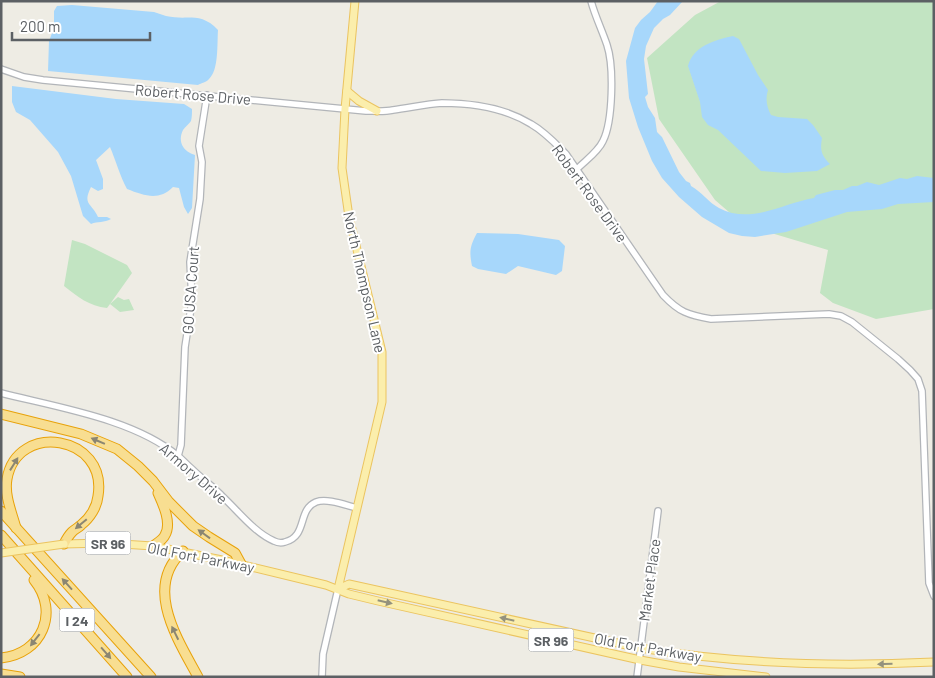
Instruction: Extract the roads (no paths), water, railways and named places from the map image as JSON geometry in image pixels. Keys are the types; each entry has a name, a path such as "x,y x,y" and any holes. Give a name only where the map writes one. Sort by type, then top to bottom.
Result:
{"highway":[{"path":"1,414 81,434 117,449 153,481 169,502 193,526 235,553 241,564"},
{"path":"16,528 7,494 7,480 10,469 25,451 35,446 46,442 65,443 85,454 97,473 99,484 98,497 94,508 85,522 73,530 64,544"},
{"path":"138,466 157,490 165,508 167,530 162,539 153,546"},
{"name":"I 24","path":"1,512 151,677"},
{"name":"I 24","path":"1,535 126,677"},
{"path":"183,551 175,559 169,572 166,587 166,604 171,624 198,677"},
{"path":"1,658 16,655 27,650 42,630 46,618 45,597 40,587 29,574 27,564"},
{"path":"1,674 20,677"}],"main road":[{"name":"North Thompson Lane","path":"338,588 382,402 382,357 376,323 349,217 342,168 345,109 355,1"},
{"path":"347,91 358,101 377,111"},
{"name":"Old Fort Parkway","path":"1,553 64,544 106,543 153,546 241,564 338,588 349,594 378,601 640,660 688,668 766,677"},
{"name":"Old Fort Parkway","path":"338,588 349,584 640,648 709,658 833,666 934,662"}],"street":[{"path":"577,169 595,153 604,139 612,80 612,64 608,46 591,1"},
{"name":"Robert Rose Drive","path":"1,69 24,77 43,80 345,109 391,111 441,103 463,104 491,108 512,114 532,124 566,154 663,295 675,308 693,316 711,318 829,314 841,316 852,322 879,344 918,379 922,391 931,584 934,596"},
{"name":"GO USA Court","path":"178,456 181,445 185,346 192,301 190,262 200,199 202,162 199,146 207,95"},
{"name":"Armory Drive","path":"1,393 108,421 144,434 178,456 237,512 265,536 276,542 283,543 294,539 300,530 304,515 317,502 327,501 357,508"},
{"name":"Market Place","path":"637,677 658,511"},
{"path":"322,677 323,654 338,588"}],"water":[{"path":"658,1 683,1 654,28 646,46 644,59 648,94 645,97 648,107 655,118 657,132 662,137 679,172 691,186 715,206 731,213 755,214 814,198 816,195 843,190 867,182 879,185 900,178 907,179 917,176 934,178 934,202 898,204 882,209 847,212 786,232 755,237 729,233 702,217 679,197 662,178 652,161 629,98 626,61 635,28"},
{"path":"72,5 154,12 166,16 205,20 218,30 216,63 212,75 207,81 198,85 48,71 49,41 54,28 54,11 57,6"},
{"path":"733,36 739,39 768,90 767,103 771,115 807,119 822,138 822,152 830,164 817,171 785,173 761,171 718,130 708,125 702,117 700,102 688,66 695,53 706,45"},
{"path":"12,86 116,99 184,104 192,109 191,121 181,134 181,142 185,149 195,155 192,208 188,214 179,188 173,187 157,196 140,194 127,189 110,147 96,160 103,179 103,189 98,191 91,187 87,197 89,204 98,217 111,219 91,224 83,216 71,176 58,152 30,120 16,112 12,102"},
{"path":"477,233 518,234 559,240 565,246 562,271 556,275 518,266 506,274 478,269 472,266 470,252"}]}
